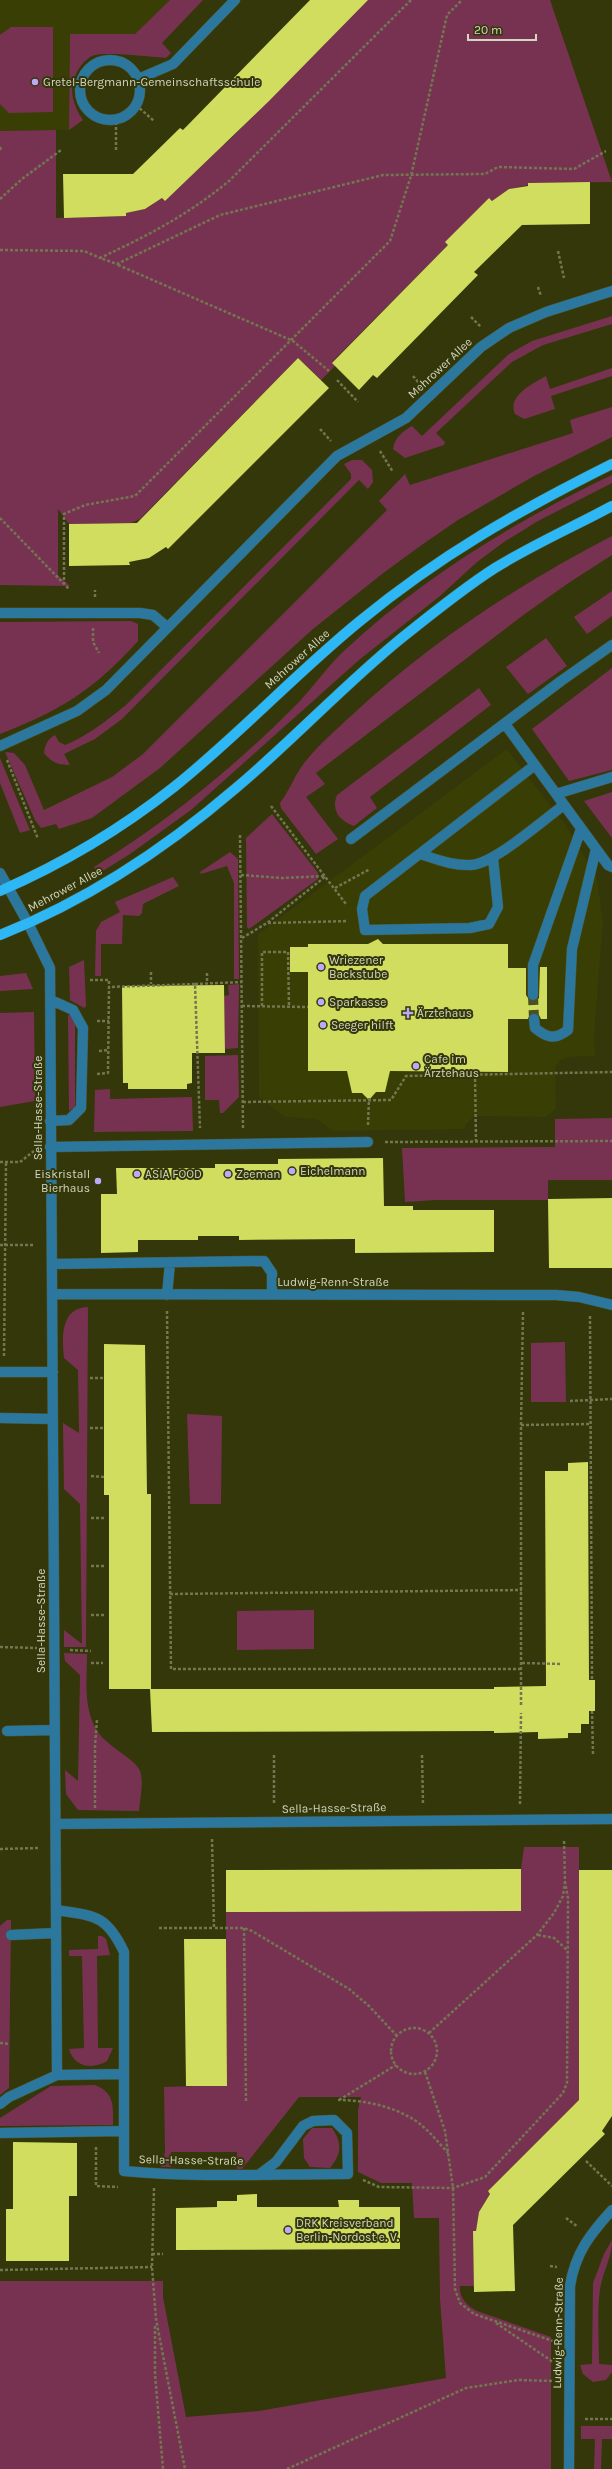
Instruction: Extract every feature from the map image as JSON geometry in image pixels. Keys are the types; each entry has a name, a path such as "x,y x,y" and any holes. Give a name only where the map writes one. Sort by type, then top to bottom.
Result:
{"main road":[{"name":"Mehrower Allee","path":"4,889 74,854 127,820 175,786 359,621 419,575 518,512 612,464"},
{"name":"Mehrower Allee","path":"0,935 28,923 95,888 171,841 237,788 360,673 476,582 496,568 612,506"}],"street":[{"path":"138,79 173,64 235,0"},
{"path":"114,60 129,66 138,79 140,94 136,105 128,115 116,120 98,118 85,108 79,94 82,78 92,66 99,62 114,60"},
{"name":"Mehrower Allee","path":"0,746 77,711 106,690 337,456 406,418 491,339 509,328 546,312 612,291"},
{"path":"0,613 140,613 153,615 167,627"},
{"path":"351,840 612,644"},
{"path":"505,724 608,866 612,867"},
{"path":"493,858 498,907 489,924 470,928 365,930 362,910 365,896 535,765"},
{"path":"556,794 612,777"},
{"path":"420,854 451,864 472,865 493,858 564,805"},
{"path":"533,995 533,965 581,828"},
{"path":"534,1019 535,1028 545,1036 558,1037 568,1030 572,949 596,849"},
{"name":"Mehrower Allee","path":"0,873 4,889 28,923"},
{"name":"Sella-Hasse-Straße","path":"28,923 50,968 51,1000 50,1147 53,1372 57,2075"},
{"path":"50,1121 69,1120 81,1108 83,1028 73,1010 51,1000"},
{"path":"50,1147 368,1142"},
{"path":"52,1264 170,1263 178,1261 264,1261 272,1273 272,1294"},
{"path":"167,1295 170,1263"},
{"name":"Ludwig-Renn-Straße","path":"52,1294 556,1295 594,1300 612,1305"},
{"path":"0,1372 53,1372"},
{"path":"0,1418 53,1419"},
{"path":"7,1731 55,1730"},
{"name":"Sella-Hasse-Straße","path":"56,1824 612,1819"},
{"name":"Sella-Hasse-Straße","path":"56,1910 95,1916 115,1933 124,1952 124,2171 155,2174 260,2174 348,2174 347,2133 334,2120 313,2120 303,2126 276,2162 260,2174"},
{"path":"11,1935 56,1933"},
{"path":"0,2104 9,2097 57,2075 124,2074"},
{"path":"0,2133 123,2131"},
{"name":"Ludwig-Renn-Straße","path":"569,2469 570,2286 572,2269 588,2236 612,2210"}],"path":[{"path":"100,258 155,232 179,218 197,207 229,181 411,0"},
{"path":"64,584 64,514 85,505 135,496 293,341 390,242 411,176 447,16 462,0"},
{"path":"136,105 154,121"},
{"path":"116,120 116,150"},
{"path":"0,199 22,179 61,150"},
{"path":"117,264 220,215 383,175 411,176 485,174 498,168 574,169 606,151"},
{"path":"0,250 84,252 117,264 293,341 329,371"},
{"path":"558,251 564,278"},
{"path":"337,380 358,402"},
{"path":"378,449 394,472"},
{"path":"0,518 69,589"},
{"path":"0,746 38,839"},
{"path":"271,806 349,907"},
{"path":"240,835 243,1144"},
{"path":"241,875 282,878 326,876"},
{"path":"242,938 267,923 326,876"},
{"path":"267,923 336,922"},
{"path":"262,1006 262,952 288,952 289,1006"},
{"path":"151,972 151,984"},
{"path":"207,973 207,983"},
{"path":"90,980 109,980 108,1073 95,1074"},
{"path":"109,987 151,984 242,982"},
{"path":"195,984 200,1145"},
{"path":"242,1006 308,1007"},
{"path":"101,1021 109,1021"},
{"path":"243,1102 368,1102 391,1100 406,1076 612,1072"},
{"path":"475,1074 476,1141"},
{"path":"368,1125 369,1098"},
{"path":"368,1142 612,1141"},
{"path":"0,1162 20,1162 38,1148 50,1147"},
{"path":"4,1357 6,1162"},
{"path":"0,1245 20,1245"},
{"path":"167,1295 171,1669 522,1669"},
{"path":"592,1680 590,1319 594,1300"},
{"path":"521,1706 521,1425 523,1312"},
{"path":"90,1378 104,1378"},
{"path":"570,1401 612,1399"},
{"path":"521,1425 590,1424"},
{"path":"90,1428 104,1428"},
{"path":"90,1476 104,1477"},
{"path":"91,1518 104,1518"},
{"path":"91,1566 104,1566"},
{"path":"170,1594 522,1590"},
{"path":"91,1615 104,1615"},
{"path":"91,1663 103,1663"},
{"path":"522,1663 562,1664"},
{"path":"592,1711 593,1754"},
{"path":"520,1820 521,1713"},
{"path":"96,1823 94,1746 97,1719"},
{"path":"274,1755 275,1822"},
{"path":"422,1755 423,1820"},
{"path":"212,1822 214,1928"},
{"path":"348,2174 379,2187 453,2188 485,2176 563,2093 567,2083 568,1951 568,1898 565,1882 564,1838"},
{"path":"0,1849 56,1848"},
{"path":"429,2033 537,1935 563,1896 565,1882"},
{"path":"159,1928 244,1928 349,1989 369,2006 397,2036"},
{"path":"244,1928 246,2101"},
{"path":"537,1935 554,1938 568,1951"},
{"path":"411,2028 429,2033 436,2044 437,2052 431,2066 425,2072 410,2074 396,2065 391,2050 397,2036 411,2028"},
{"path":"0,2044 10,2044"},
{"path":"396,2065 338,2100 359,2100 398,2113 419,2123 448,2153"},
{"path":"425,2072 445,2131 453,2188 455,2289 460,2303 474,2314 555,2342"},
{"path":"586,2161 612,2186"},
{"path":"155,2174 152,2267 156,2319 155,2374 163,2469"},
{"path":"152,2254 163,2254"},
{"path":"0,2270 152,2267"},
{"path":"156,2319 185,2469"},
{"path":"493,2320 555,2363"},
{"path":"287,2469 466,2388 518,2380 554,2380"}],"shaded area":[{"name":"Gretel-Bergmann-Gemeinschaftsschule","path":"0,0 170,0 135,34 70,35 69,130 0,131"},
{"path":"170,0 203,0 162,43 171,53 166,58 106,54 92,56 89,58 83,63 75,76 72,90 74,101 83,120 69,130 70,34 135,34"},
{"path":"368,0 550,0 612,182 528,183 528,185 509,189 492,201 489,198 446,242 448,245 332,362 335,366 321,380 298,358 140,519 131,523 69,524 58,509 58,575 70,586 0,585 0,131 56,130 56,218 126,216 126,213 145,209 162,198 165,201 222,142 225,144 326,43 324,40"},
{"path":"11,27 53,27 53,112 9,113 0,104 0,35"},
{"path":"612,316 612,324 543,345 512,362 436,433 445,442 444,445 405,458 393,449 395,441 405,430 412,426 422,436 509,354 532,341"},
{"path":"612,368 612,376 551,396 555,409 524,419 515,414 513,408 514,402 522,391 546,376 550,389"},
{"path":"612,407 612,437 534,476 458,520 382,574 313,629 160,768 92,818 59,829 56,824 41,828 35,820 5,752 14,753 25,765 44,810 112,777 143,754 387,510 379,501 405,474 410,485 573,433 570,420"},
{"path":"352,460 362,460 372,470 373,482 368,489 359,480 122,719 95,739 64,754 70,765 52,761 44,753 47,742 55,735 59,742 65,745 89,732 126,705 351,479 351,474 344,464"},
{"path":"612,475 612,483 538,521 504,542 477,562 440,596 359,660 191,810 130,854 98,874 94,867 147,832 197,794 245,754 298,703 346,649 407,598 439,574 507,531 576,492"},
{"path":"612,536 612,555 567,584 522,616 316,773 325,784 306,797 338,839 316,854 281,808 280,803 301,767 310,755 381,689 444,639 476,616 543,574"},
{"path":"612,591 612,616 587,634 574,617"},
{"path":"131,621 138,624 138,641 107,673 59,707 41,717 0,734 0,622"},
{"path":"546,638 567,666 528,694 506,667"},
{"path":"612,668 612,770 569,781 532,729"},
{"path":"479,688 491,705 370,797 377,808 354,826 340,818 335,805 337,795"},
{"path":"507,749 567,827 597,878 603,922 594,1036 595,1056 567,1057 559,1061 555,1068 556,1109 546,1117 474,1116 465,1125 465,1129 333,1131 317,1119 285,1117 259,1097 258,934"},
{"path":"0,758 30,830 20,833 0,783"},
{"path":"612,792 612,838 584,801"},
{"path":"272,814 318,873 318,879 249,929 247,927 246,838"},
{"path":"230,852 238,859 239,979 234,979 234,883 227,866 201,874 200,872"},
{"path":"173,877 179,886 143,904 142,913 139,916 123,915 122,944 101,944 101,976 95,976 96,931 101,922 120,912 115,902"},
{"path":"84,960 86,1006 84,1008 70,1000 69,967"},
{"path":"26,973 33,989 0,991 0,976"},
{"path":"239,984 238,1048 225,1049 224,996 229,995 228,985"},
{"path":"34,1012 35,1101 0,1107 0,1013"},
{"path":"68,1014 75,1021 75,1107 69,1111"},
{"path":"238,1055 239,1097 223,1113 220,1113 219,1100 205,1100 205,1056"},
{"path":"110,1089 110,1099 192,1097 193,1131 94,1132 95,1090"},
{"path":"612,1118 612,1180 548,1180 548,1200 435,1200 405,1202 402,1148 555,1147 555,1119"},
{"path":"88,1307 86,1647 64,1647 64,1630 82,1644 80,1504 64,1489 63,1423 79,1433 78,1370 64,1358 63,1333 68,1318 72,1313 79,1309"},
{"path":"565,1342 566,1402 531,1402 531,1343"},
{"path":"187,1414 222,1416 221,1504 190,1504"},
{"path":"314,1610 314,1649 237,1650 237,1611"},
{"path":"64,1653 87,1654 87,1702 89,1711 96,1729 106,1741 132,1761 140,1771 142,1786 139,1811 78,1810 66,1794 65,1770 78,1781 80,1675 65,1661"},
{"path":"524,1847 579,1847 579,2093 583,2094 578,2107 575,2104 488,2191 490,2194 479,2212 476,2231 473,2231 474,2286 460,2286 460,2290 464,2301 477,2311 551,2337 551,2469 0,2469 0,2281 163,2281 163,2297 186,2417 259,2411 446,2378 440,2299 439,2218 414,2218 412,2183 381,2183 358,2172 358,2110 361,2097 299,2097 242,2169 237,2169 237,2152 171,2152 171,2167 161,2167 165,2152 164,2087 227,2085 226,1912 521,1869"},
{"path":"7,1920 11,1920 9,2088 0,2095 0,1926"},
{"path":"98,1936 102,1936 106,1939 110,1955 97,1956 98,2048 113,2048 107,2061 90,2066 79,2063 75,2060 69,2049 84,2048 82,1956 69,1956 69,1950 98,1949"},
{"path":"95,2085 102,2088 112,2101 113,2125 0,2126 0,2118 51,2086"},
{"path":"312,2128 332,2128 338,2138 339,2153 330,2168 310,2167 304,2158 303,2139"},
{"path":"612,2240 611,2253 600,2289 598,2317 599,2364 612,2365 612,2372 606,2380 593,2382 583,2374 580,2365 592,2364 593,2283 604,2254"},
{"path":"581,2426 612,2426 612,2439 602,2439 601,2469 594,2469 595,2439 581,2439"}],"building":[{"path":"310,0 368,0 269,101 165,201 162,198 145,209 126,213 126,216 64,218 63,174 133,174 180,128 183,130"},
{"path":"590,182 590,224 522,225 474,272 478,275 377,378 373,375 359,390 332,363 448,245 445,242 489,198 492,201 509,189 528,186 528,183"},
{"path":"298,358 329,388 168,549 166,547 149,558 129,562 130,565 69,566 69,524 137,523"},
{"name":"Ärztehaus","path":"378,939 383,944 508,944 508,968 526,968 526,995 530,1001 536,1001 539,998 540,967 547,967 547,1019 541,1019 539,1015 534,1013 530,1014 528,1019 508,1019 508,1072 390,1071 385,1092 376,1092 369,1100 362,1093 352,1093 347,1071 308,1071 308,972 290,972 290,947 308,947 308,944 368,944"},
{"path":"224,985 225,1053 192,1053 192,1083 187,1084 187,1089 128,1089 128,1083 123,1083 122,986"},
{"path":"383,1158 384,1206 413,1206 413,1210 494,1210 494,1252 355,1253 355,1239 239,1240 239,1236 198,1236 198,1240 138,1240 138,1252 101,1253 101,1194 117,1194 116,1168 215,1168 215,1164 278,1164 278,1159"},
{"path":"612,1198 612,1268 549,1268 548,1199"},
{"path":"104,1344 145,1345 147,1494 151,1494 151,1689 494,1689 494,1687 546,1686 545,1471 568,1471 568,1463 588,1462 589,1680 595,1680 595,1711 589,1711 589,1724 581,1724 581,1733 568,1733 568,1738 538,1739 538,1732 494,1733 494,1731 152,1732 150,1689 109,1689 109,1495 104,1495"},
{"path":"521,1869 521,1911 226,1912 226,1870"},
{"path":"579,1870 612,1870 612,2116 602,2131 605,2134 513,2225 515,2291 474,2292 473,2231 476,2231 479,2212 490,2194 488,2191 579,2100"},
{"path":"184,1939 226,1939 227,2086 186,2086"},
{"path":"13,2142 77,2143 77,2196 69,2196 69,2261 6,2261 6,2209 13,2209"},
{"name":"DRK Kreisverband Berlin-Nordost e. V.","path":"257,2194 257,2207 339,2207 338,2200 359,2200 359,2207 400,2207 400,2249 176,2250 176,2208 217,2207 217,2201 237,2201 237,2195"}],"tunnel":[{"path":"533,995 534,1019"}],"place":[{"name":"Gretel-Bergmann-Gemeinschaftsschule","path":"35,82"},
{"name":"Wriezener Backstube","path":"321,967"},
{"name":"Sparkasse","path":"321,1002"},
{"name":"Ärztehaus","path":"408,1013"},
{"name":"Seeger hilft","path":"323,1025"},
{"name":"Cafe im Ärztehaus","path":"416,1066"},
{"name":"Eichelmann","path":"292,1171"},
{"name":"ASIA FOOD","path":"137,1174"},
{"name":"Zeeman","path":"228,1174"},
{"name":"Eiskristall Bierhaus","path":"98,1181"},
{"name":"DRK Kreisverband Berlin-Nordost e. V.","path":"288,2230"}]}
